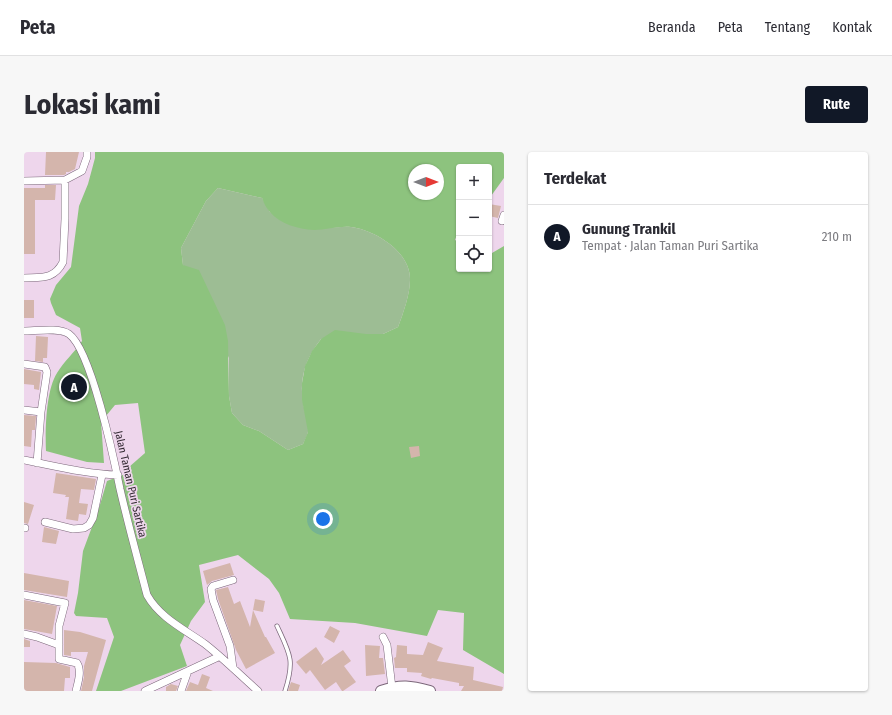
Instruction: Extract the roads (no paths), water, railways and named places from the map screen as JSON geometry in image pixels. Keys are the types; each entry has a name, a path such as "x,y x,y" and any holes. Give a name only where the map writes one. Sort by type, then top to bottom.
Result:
{"main road":[{"path":"382,691 392,688 411,688 430,691"}],"street":[{"path":"24,181 64,180 82,171 87,158 87,152"},
{"path":"24,278 50,276 60,268 63,262 65,219 64,180"},
{"name":"Jalan Taman Puri Sartika","path":"24,331 60,331 69,334 85,358 102,410 146,595 157,610 167,619 205,644 258,691"},
{"path":"24,364 45,367 47,372 41,412 37,463"},
{"path":"24,410 41,412"},
{"path":"24,460 102,474 118,475"},
{"path":"45,522 73,529 84,528 89,525 93,518 102,474"},
{"path":"232,580 211,588 213,600 230,646 233,668"},
{"path":"24,595 65,603 59,626 59,659 77,663 80,672 76,691"},
{"path":"24,634 59,645"},
{"path":"383,637 387,646 392,688"},
{"path":"146,691 218,656"},
{"path":"182,691 188,671"}],"lane":[{"path":"277,626 290,655 291,674 285,691"}],"place":[{"name":"Gunung Trankil","path":"74,387"}]}
